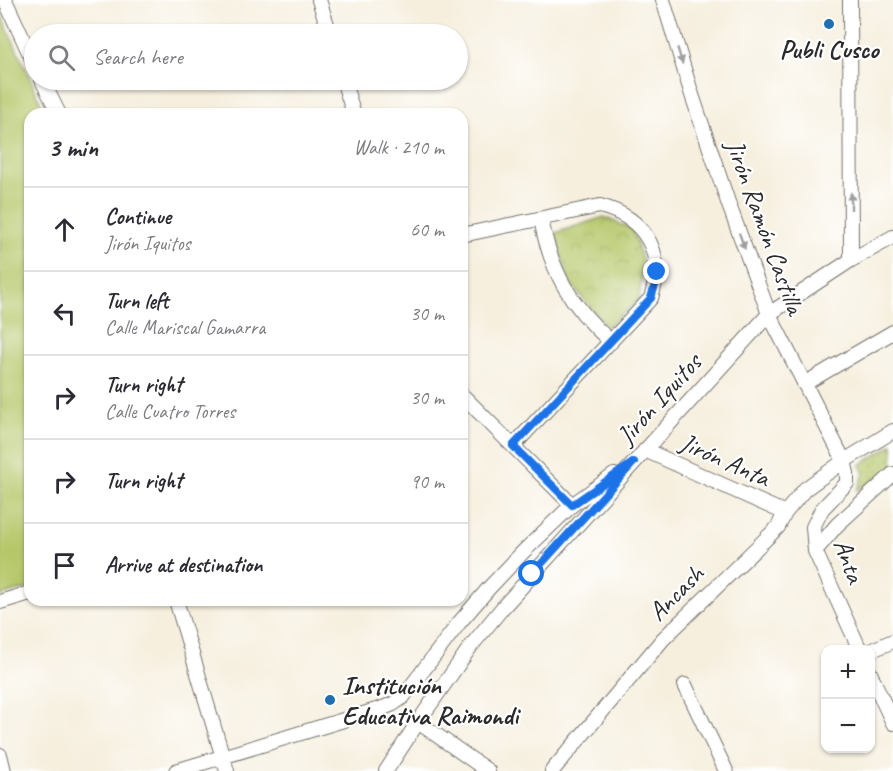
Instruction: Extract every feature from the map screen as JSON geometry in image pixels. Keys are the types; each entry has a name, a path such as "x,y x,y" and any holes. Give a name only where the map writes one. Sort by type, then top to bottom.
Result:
{"street":[{"path":"5,0 24,41"},
{"path":"319,0 327,24"},
{"name":"Jirón Ramón Castilla","path":"663,0 725,194 769,314 843,461"},
{"path":"850,0 851,260"},
{"path":"47,90 56,108"},
{"path":"347,90 352,108"},
{"path":"468,234 600,206 614,210 636,224 652,246 655,259 657,272 651,298 513,446"},
{"path":"540,219 550,259 569,296 581,313 610,342"},
{"name":"Jirón Iquitos","path":"386,771 471,646 532,574 769,314 851,260 893,237"},
{"path":"804,384 893,332"},
{"path":"468,401 572,505"},
{"name":"Ancash","path":"552,771 663,639 778,526 785,513 805,489 843,461 893,431"},
{"name":"Jirón Anta","path":"645,450 785,513"},
{"name":"Anta","path":"843,461 848,473 847,483 822,508 813,527 815,551 858,645"},
{"path":"176,771 393,704 403,697 459,623 523,552 572,505 634,462"},
{"path":"815,551 837,525 893,474"},
{"path":"0,602 24,595"},
{"path":"178,606 227,771"},
{"path":"875,649 893,641"},
{"path":"875,684 893,723"},
{"path":"685,685 726,771"},
{"path":"418,722 488,771"},
{"path":"0,755 4,771"}],"green space":[{"path":"0,12 24,65 24,90 35,90 43,108 24,108 24,590 0,596"},
{"path":"604,217 632,229 643,262 639,300 607,327 569,282 555,233"},
{"path":"893,444 893,467 857,490 864,474 860,465"}],"place":[{"name":"Publi Cusco","path":"829,24"},
{"name":"Institución Educativa Raimondi","path":"330,700"}],"route":[{"path":"532,574 634,462 572,505 513,446 651,298 657,272"}]}
